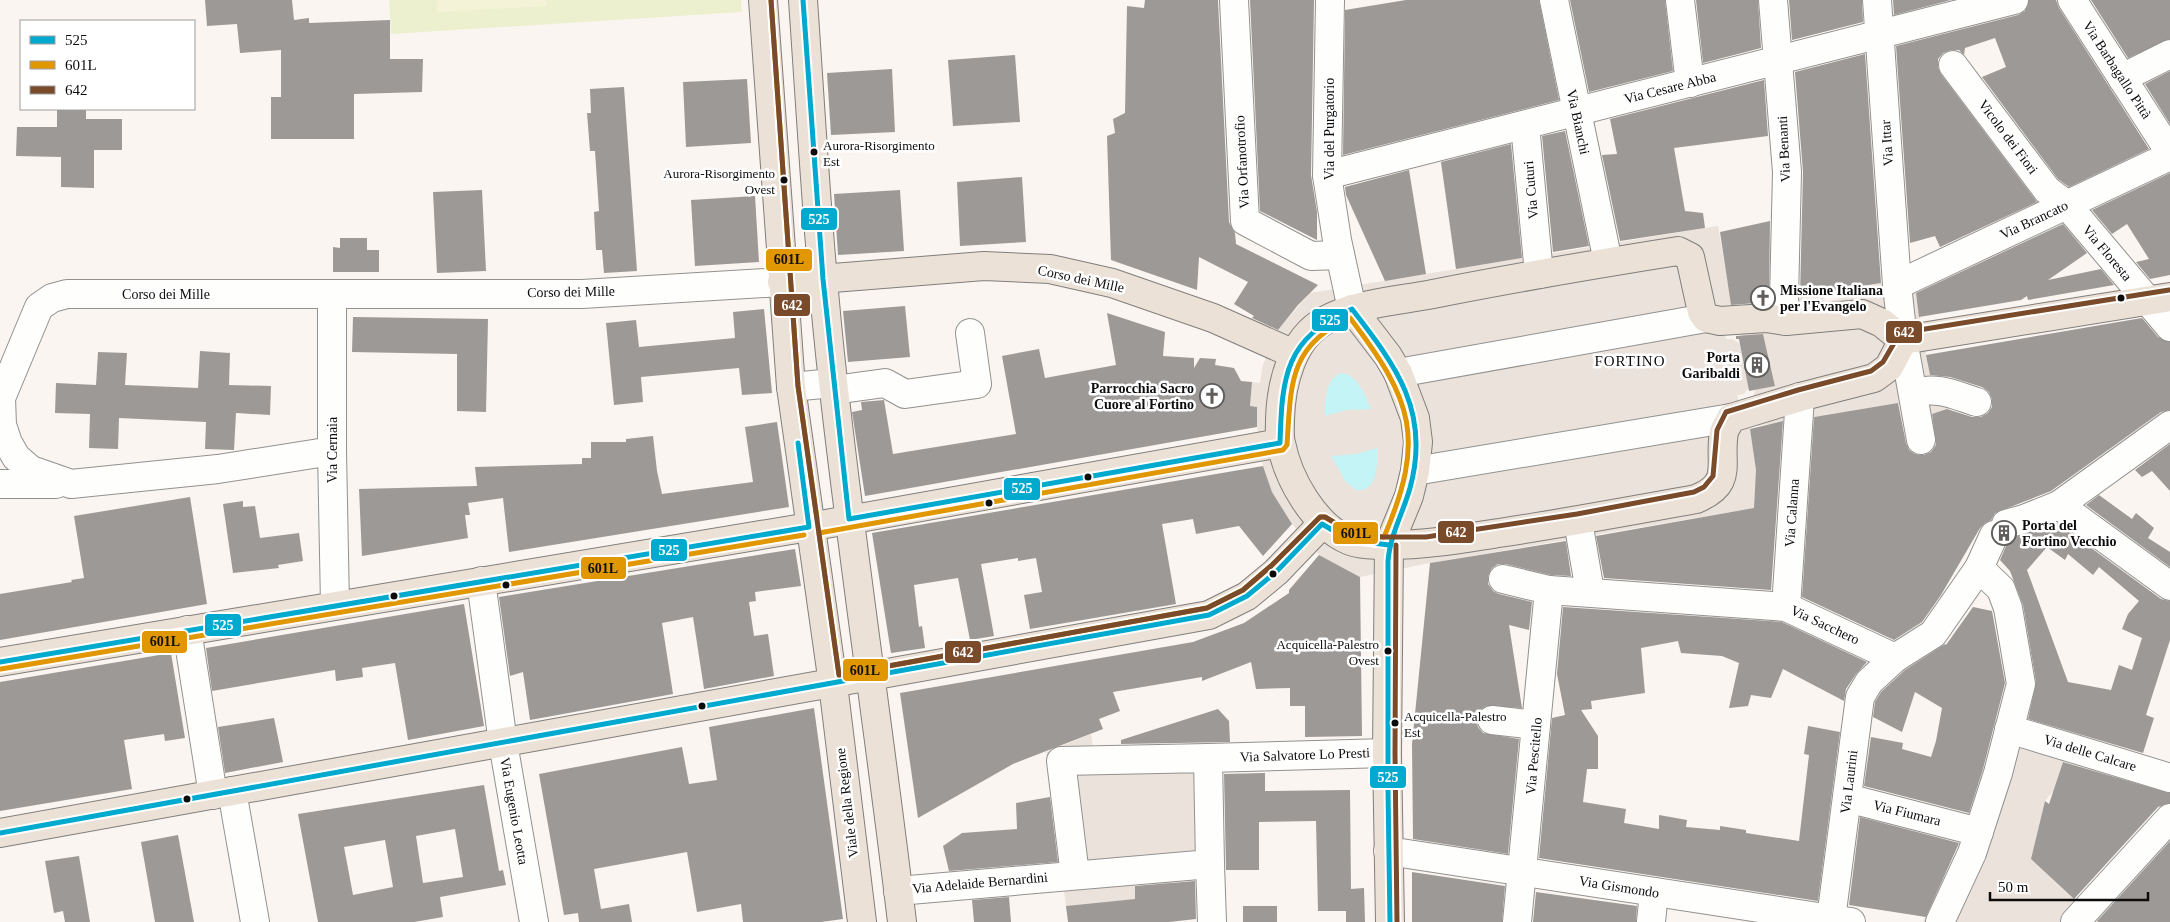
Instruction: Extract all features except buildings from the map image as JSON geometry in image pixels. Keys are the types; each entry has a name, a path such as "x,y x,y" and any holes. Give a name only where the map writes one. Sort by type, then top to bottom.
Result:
{"main road":[{"name":"Viale della Regione","path":"763,0 791,387 809,526 833,684 862,922"},
{"path":"802,0 822,279 833,386 902,922"},
{"path":"765,32 804,29"},
{"path":"773,149 813,145"},
{"path":"1314,532 1293,479 1270,444 1282,401 1282,349 1307,334 1349,298 1606,253 1678,251 1690,257 1702,312 1706,318 1720,321 1766,318 1785,310 1862,314 1913,338 2158,299"},
{"name":"Corso dei Mille","path":"782,282 984,266 1050,269 1112,283 1213,318 1282,349"},
{"path":"1349,298 1398,373 1415,418 1418,442 1415,471 1408,496 1389,545 1387,753 1390,922"},
{"path":"1314,532 1370,544 1427,544 1579,530 1696,499 1707,494 1722,477 1724,431 1731,418 1799,408 1874,378 1889,367 1913,338"},
{"path":"0,662 849,520 1270,444"},
{"path":"0,833 1209,615 1247,596 1276,572 1314,532"}],"street":[{"name":"Via Orfanotrofio","path":"1234,0 1245,220 1311,256 1340,255"},
{"name":"Via Bianchi","path":"1554,0 1606,253"},
{"path":"1680,0 1690,83"},
{"name":"Via Benanti","path":"1774,0 1786,172 1785,310"},
{"name":"Via Ittar","path":"1877,0 1897,285 1913,338 1913,393 1921,440"},
{"name":"Via Cesare Abba","path":"1327,175 2014,0"},
{"name":"Via Barbagallo Pittà","path":"2072,0 2166,148"},
{"name":"Via del Purgatorio","path":"1334,1 1327,175 1349,298"},
{"path":"2122,78 2170,54"},
{"name":"Vicolo dei Fiori","path":"1953,65 2048,190 2066,205"},
{"name":"Via Cuturi","path":"1525,125 1538,264"},
{"name":"Via Brancato","path":"1897,285 2066,205 2166,148"},
{"name":"Via Floresta","path":"2066,205 2158,299 2170,327"},
{"name":"Corso dei Mille","path":"332,451 218,469 71,484 31,470 16,457 8,443 2,425 1,400 39,307 52,298 67,294 582,294 782,282"},
{"name":"Via Cernaia","path":"332,294 332,451 335,605"},
{"path":"1398,373 1706,318"},
{"path":"791,387 885,383 905,394 977,384 970,333"},
{"path":"1913,393 1927,389 1940,390 1977,402"},
{"name":"Via Calanna","path":"1786,607 1799,408"},
{"path":"1415,471 1731,418"},
{"path":"1895,658 1933,634 1979,568 2000,530 2059,505 2170,425"},
{"path":"0,484 71,484"},
{"path":"2059,505 2170,586"},
{"path":"1579,530 1590,592"},
{"path":"1940,922 1972,853 1973,830 2009,729 2021,684 2008,608 2001,589 1979,568"},
{"name":"Via Sacchero","path":"1502,579 1549,590 1786,607 1895,658"},
{"name":"Via Eugenio Leotta","path":"481,581 502,743 534,922"},
{"name":"Via Pescitello","path":"1517,922 1549,590"},
{"path":"187,630 222,793 255,922"},
{"name":"Via Laurini","path":"1841,921 1847,798 1860,697 1869,682 1895,658"},
{"path":"1492,720 1536,725"},
{"name":"Via delle Calcare","path":"2009,729 2170,778"},
{"name":"Via Salvatore Lo Presti","path":"1069,875 1061,761 1387,753"},
{"path":"1212,922 1210,864 1215,758"},
{"name":"Via Fiumara","path":"1847,798 1973,830"},
{"path":"2075,922 2170,818"},
{"name":"Via Gismondo","path":"1388,851 1841,921"},
{"name":"Via Adelaide Bernardini","path":"898,891 1210,864"},
{"path":"1651,922 1654,892"}],"green space":[{"path":"389,0 741,0 742,12 391,34"},
{"path":"437,0 546,0 547,6 437,12"}],"shaded area":[{"path":"1718,226 1732,308 1823,292 1825,302 1852,296 1851,288 1882,283 1915,289 1931,382 1990,399 1991,416 1980,408 1952,408 1922,417 1933,444 1909,450 1900,403 1750,427 1756,470 1756,528 1731,512 1430,563 1360,577 1319,555 1292,524 1272,492 1263,466 1257,427 1257,407 1250,406 1252,382 1260,383 1263,365 1275,333 1310,293","holes":["1740,332 1744,338 1763,334 1775,385 1755,390 1753,397 1739,401 1737,395 1744,394 1749,387 1740,344 1733,339 1726,339 1725,334"]},
{"path":"2001,726 2064,759 2054,790 2045,801 2031,859 2085,910 2075,922 1923,922 1964,836"},
{"path":"1091,734 1093,747 1222,743 1226,908 1196,880 1173,882 1173,886 1155,886 1155,883 1135,884 1135,899 1066,906 1046,752"}],"water":[{"path":"1341,373 1356,382 1371,409 1346,410 1325,416 1329,386 1332,380"},
{"path":"1377,448 1377,469 1373,482 1363,490 1356,490 1346,482 1331,456 1356,454"}],"transit line":[{"name":"601L","path":"771,0 798,386 817,518"},
{"name":"642","path":"771,0 798,386 839,675 1207,608 1243,590 1271,566 1320,517 1325,517 1352,533 1371,537 1426,537 1577,514 1694,492 1704,487 1713,476 1717,430 1726,412 1798,390 1871,371 1883,362 1900,333 2169,290"},
{"name":"525","path":"803,0 823,279 849,519 1280,443 1286,379 1300,346 1313,333 1330,320 1352,309 1383,350 1405,391 1412,413 1416,436 1415,461 1410,488 1394,533 1388,561 1390,922"},
{"name":"601L","path":"1350,318 1388,373 1400,398 1406,422 1408,446 1405,473 1397,503 1384,537 1352,533 1325,517 1320,517 1271,566 1243,590 1207,608 839,675 819,533 1283,450 1287,445 1292,386 1304,354 1315,341 1330,329 1350,318"},
{"name":"525","path":"0,662 809,527 798,443"},
{"name":"525","path":"0,833 1209,615 1247,596 1276,572 1322,524 1349,540 1389,545"},
{"name":"601L","path":"1,669 804,535"},
{"name":"642","path":"1396,545 1395,753 1397,922"}],"place":[{"name":"Aurora-Risorgimento Est","path":"814,152"},
{"name":"Aurora-Risorgimento Ovest","path":"784,180"},
{"name":"Missione Italiana per l'Evangelo","path":"1763,298"},
{"name":"Porta Garibaldi","path":"1757,365"},
{"name":"Parrocchia Sacro Cuore al Fortino","path":"1212,396"},
{"name":"Porta del Fortino Vecchio","path":"2004,533"},
{"name":"Acquicella-Palestro Ovest","path":"1388,651"},
{"name":"Acquicella-Palestro Est","path":"1395,723"}],"district":[{"name":"FORTINO","path":"1630,361"}]}
